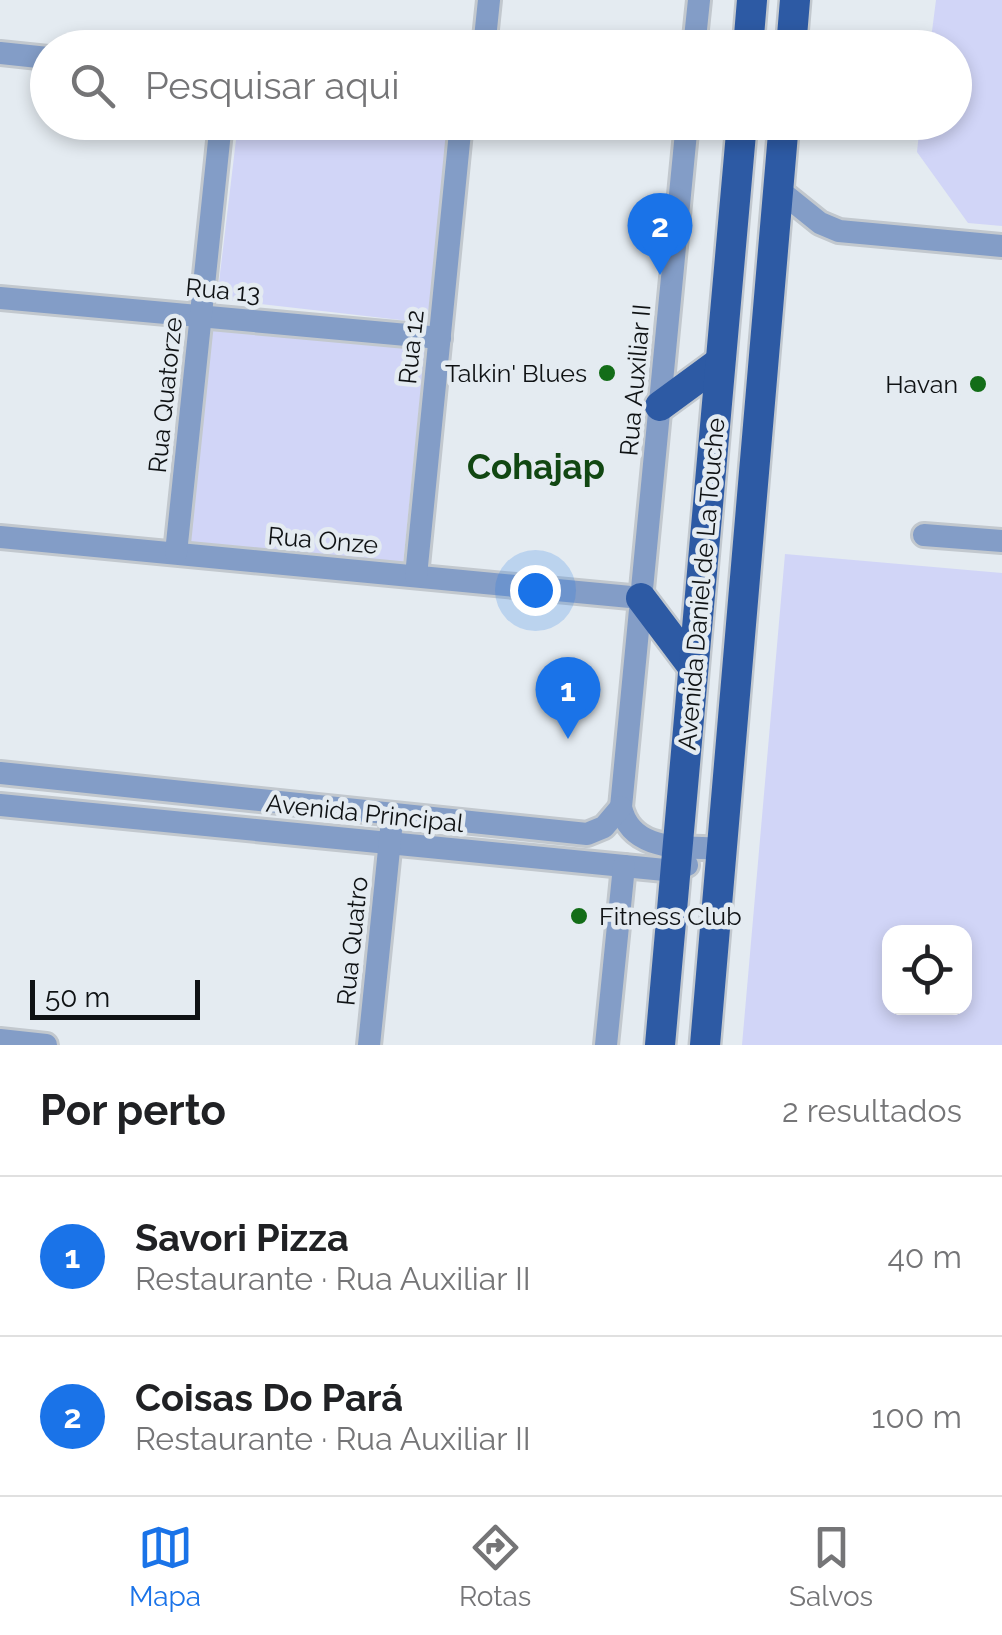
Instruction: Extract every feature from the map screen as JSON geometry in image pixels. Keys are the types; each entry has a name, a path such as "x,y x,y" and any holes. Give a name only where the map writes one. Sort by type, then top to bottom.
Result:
{"main road":[{"path":"750,30 752,0"},
{"path":"792,30 795,0"},
{"name":"Avenida Daniel de La Touche","path":"660,1045 740,140"},
{"name":"Avenida Daniel de La Touche","path":"705,1045 782,140"},
{"path":"660,406 720,362"},
{"path":"641,598 693,667"}],"street":[{"path":"486,30 489,0"},
{"path":"696,30 699,0"},
{"path":"0,53 30,56"},
{"name":"Rua Quatorze","path":"176,553 218,140"},
{"name":"Rua 12","path":"416,576 460,140"},
{"name":"Rua Auxiliar II","path":"621,807 686,140"},
{"path":"778,190 820,223 840,231 1002,246"},
{"name":"Rua 13","path":"0,298 440,338"},
{"path":"924,535 1002,541"},
{"name":"Rua Onze","path":"0,536 641,598"},
{"name":"Avenida Principal","path":"0,773 587,834 604,827 621,807"},
{"name":"Avenida Principal","path":"0,804 624,866 676,858"},
{"path":"621,807 626,824 637,836 676,858 721,849"},
{"name":"Rua Quatro","path":"368,1045 392,814"},
{"path":"606,1045 624,866"},
{"path":"0,1040 46,1045"}],"shaded area":[{"path":"936,0 1002,0 1002,226 968,223 917,152 918,140 972,140 972,30 932,30"},
{"path":"236,140 449,140 427,323 217,299"},
{"path":"211,329 425,350 403,565 190,544"},
{"path":"785,554 1002,573 1002,1045 742,1045"}],"place":[{"name":"Coisas Do Pará","path":"660,275"},
{"name":"Talkin' Blues","path":"607,373"},
{"name":"Havan","path":"978,384"},
{"name":"Savori Pizza","path":"568,739"},
{"name":"Fitness Club","path":"579,916"}],"district":[{"name":"Cohajap","path":"536,466"}]}
